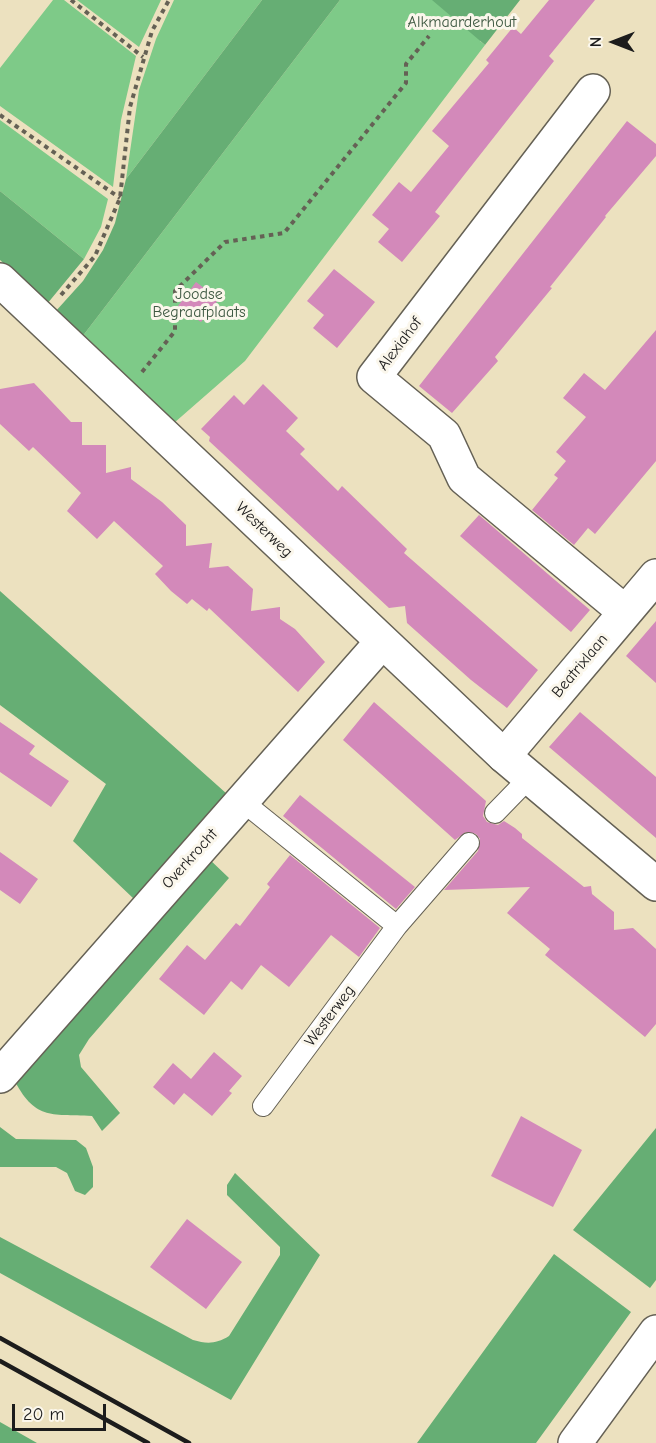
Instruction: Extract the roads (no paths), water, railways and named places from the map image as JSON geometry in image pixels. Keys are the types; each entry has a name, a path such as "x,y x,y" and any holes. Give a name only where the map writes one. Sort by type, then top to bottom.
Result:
{"street":[{"name":"Alexiahof","path":"593,91 374,377 444,435 464,478 625,612"},
{"name":"Westerweg","path":"0,280 381,643 529,778 656,884"},
{"name":"Beatrixlaan","path":"504,756 656,576"},
{"name":"Overkrocht","path":"0,1076 381,643"},
{"path":"574,1443 656,1332"}],"lane":[{"path":"495,813 529,778"},
{"path":"242,801 397,926"},
{"name":"Westerweg","path":"263,1106 397,926 469,843"}],"railway":[{"path":"0,1338 189,1443"},
{"path":"0,1361 148,1443"}],"park label":[{"name":"Alkmaarderhout","path":"462,22"},
{"name":"Joodse Begraafplaats","path":"199,303"}]}
